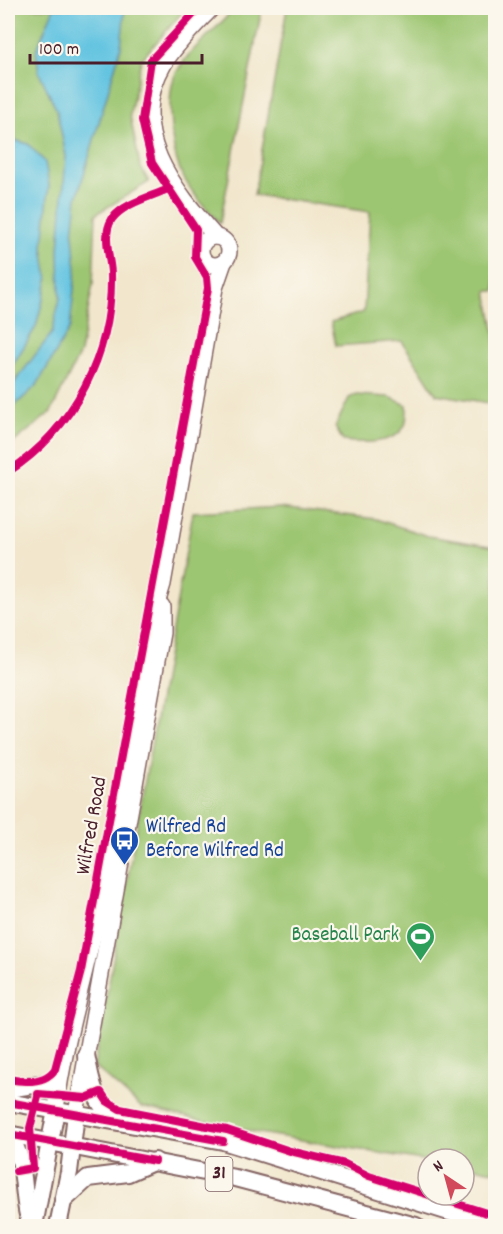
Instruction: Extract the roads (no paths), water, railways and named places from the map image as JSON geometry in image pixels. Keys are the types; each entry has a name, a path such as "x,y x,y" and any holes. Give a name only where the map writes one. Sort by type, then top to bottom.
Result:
{"main road":[{"path":"211,239 198,217 167,176 154,140 152,107 157,79 164,64 179,43 212,8"},
{"path":"211,239 223,239 229,247 229,255 217,263 202,254 211,239"},
{"name":"Wilfred Road","path":"56,1110 60,1074 94,936 150,627 163,584 215,288 217,263"},
{"name":"Wilfred Road","path":"76,1114 162,633 163,584"},
{"path":"86,1055 94,1095 101,1107 122,1123"},
{"path":"8,1089 52,1082 60,1074"},
{"name":"31","path":"8,1102 223,1141 494,1227"},
{"path":"32,1227 52,1141 56,1110"},
{"path":"58,1227 73,1145 76,1114"},
{"path":"8,1134 23,1170 26,1214 32,1227"},
{"name":"31","path":"8,1134 155,1161 283,1189 416,1227"},
{"path":"63,1201 88,1178 128,1173 155,1161"}],"water":[{"path":"54,8 125,8 121,47 77,198 73,235 76,270 70,328 37,385 8,412 8,391 52,333 60,298 59,250 66,156 57,111 39,72 36,51"},
{"path":"8,138 28,144 45,162 49,185 43,247 48,280 36,327 8,373"}],"place":[{"name":"Wilfred Rd Before Wilfred Rd","path":"125,866"},
{"name":"Baseball Park","path":"420,962"}]}
